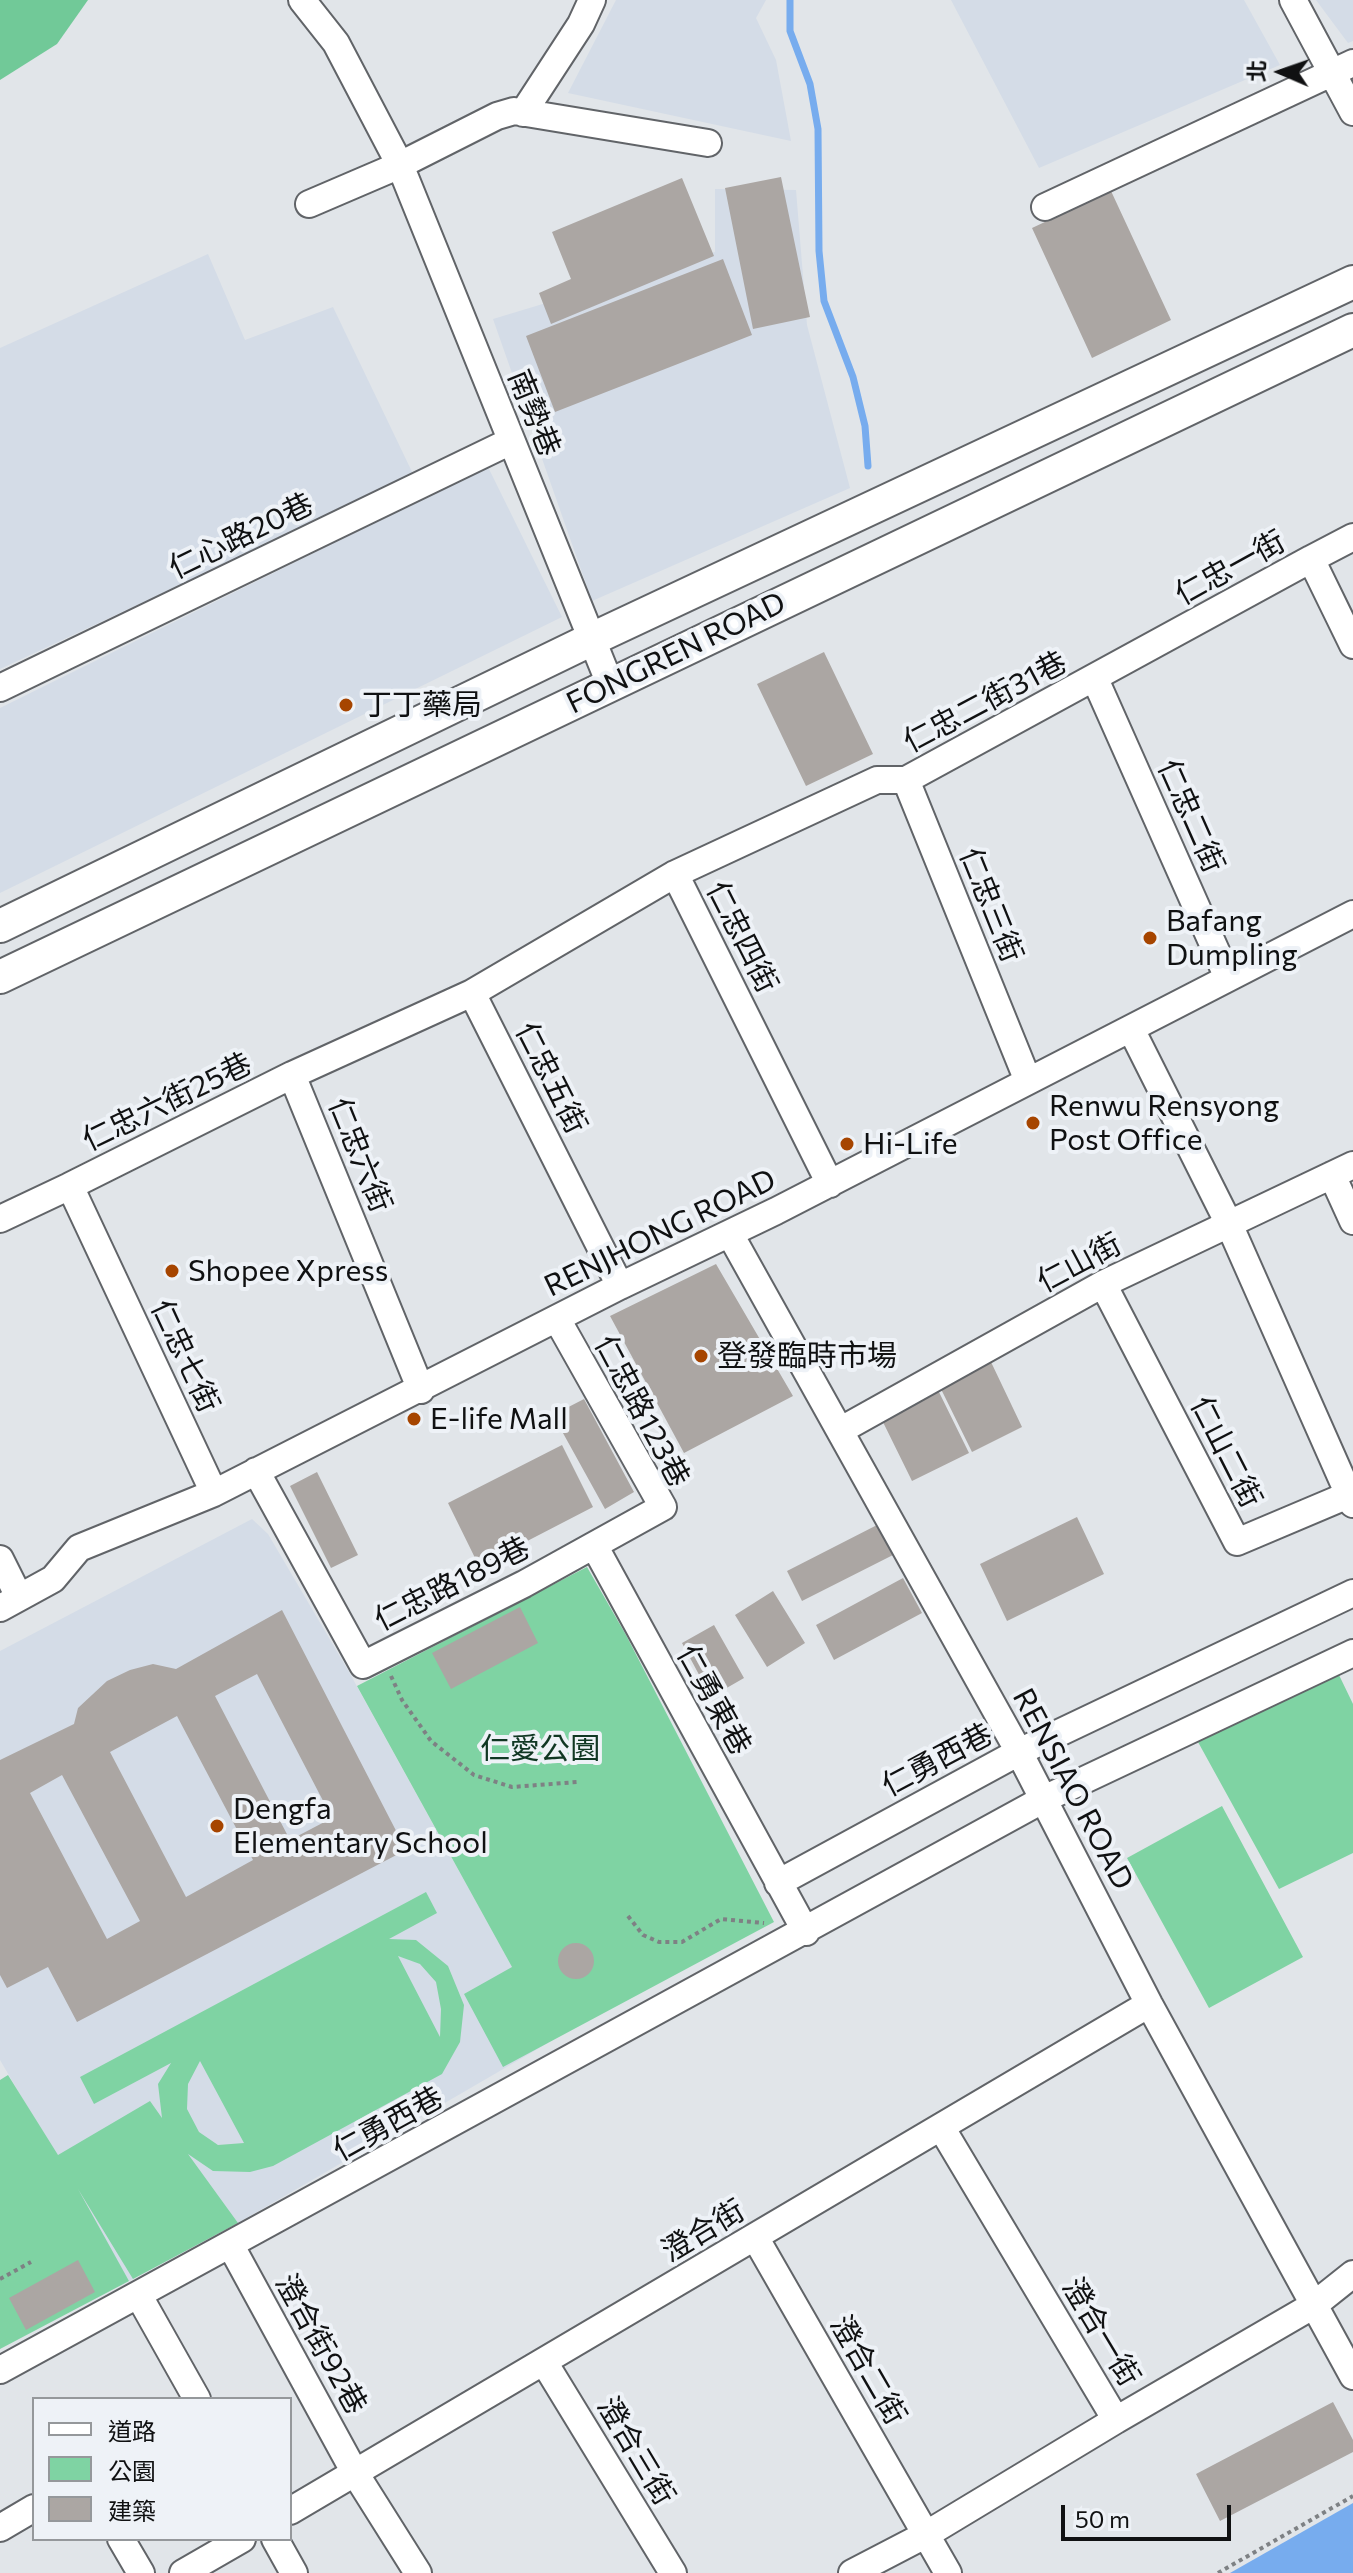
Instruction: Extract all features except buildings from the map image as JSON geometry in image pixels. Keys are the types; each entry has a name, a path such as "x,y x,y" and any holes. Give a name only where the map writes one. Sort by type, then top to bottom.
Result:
{"main road":[{"name":"FONGREN ROAD","path":"0,926 590,640 1353,282"},
{"name":"FONGREN ROAD","path":"0,977 1353,330"}],"street":[{"name":"南勢巷","path":"302,0 336,43 400,165 610,684"},
{"path":"523,113 581,24 592,0"},
{"path":"1293,0 1344,67 1353,112"},
{"path":"1045,207 1344,67"},
{"path":"309,204 400,165 497,116 523,113 708,143"},
{"name":"仁心路20巷","path":"0,688 511,441"},
{"path":"1311,559 1353,537"},
{"name":"仁忠一街","path":"1095,679 1311,559 1353,645"},
{"name":"仁忠二街31巷","path":"906,780 1095,679"},
{"name":"仁忠二街","path":"1095,679 1228,978"},
{"name":"仁忠四街","path":"830,1184 675,874 877,780 906,780"},
{"name":"仁忠三街","path":"906,780 1028,1081"},
{"path":"472,993 675,874"},
{"name":"RENJHONG ROAD","path":"9,1603 53,1579 79,1548 214,1493 421,1390 620,1286 830,1184 1353,914"},
{"name":"仁忠六街","path":"421,1390 292,1075 472,993"},
{"name":"仁忠五街","path":"472,993 620,1286"},
{"path":"1131,1029 1229,1224 1352,1497"},
{"name":"仁忠六街25巷","path":"70,1186 292,1075"},
{"path":"1342,1170 1353,1221"},
{"name":"仁山街","path":"841,1430 1103,1284 1342,1170"},
{"path":"0,1219 70,1186"},
{"name":"仁忠七街","path":"70,1186 214,1493"},
{"name":"RENSIAO ROAD","path":"730,1234 1019,1752 1149,2004 1353,2376"},
{"name":"仁山二街","path":"1103,1284 1237,1542 1352,1497"},
{"name":"仁忠路123巷","path":"557,1319 663,1507 595,1547"},
{"name":"仁忠路189巷","path":"256,1471 363,1665 595,1547"},
{"name":"仁勇東巷","path":"595,1547 778,1883"},
{"path":"0,1559 9,1603"},
{"name":"仁勇西巷","path":"778,1883 1019,1752 1353,1593"},
{"name":"仁勇西巷","path":"0,2370 806,1932 1044,1799 1353,1653"},
{"path":"778,1883 806,1932"},
{"name":"澄合街","path":"292,2510 1149,2004"},
{"name":"澄合一街","path":"852,2573 927,2534 1116,2420 941,2127"},
{"name":"澄合二街","path":"755,2237 948,2573"},
{"name":"澄合街92巷","path":"231,2246 355,2473 418,2573"},
{"path":"1116,2420 1314,2305 1353,2274"},
{"path":"139,2296 196,2397"},
{"name":"澄合三街","path":"544,2362 673,2573"},
{"path":"0,2528 32,2509"},
{"path":"122,2541 141,2573"},
{"path":"183,2573 239,2541"},
{"path":"276,2541 294,2573"}],"path":[{"path":"382,1655 402,1700 431,1741 474,1775 512,1787 545,1787 577,1782"},
{"path":"628,1916 643,1935 659,1942 682,1942 721,1919 765,1923"},
{"path":"0,2279 31,2262"},
{"path":"1218,2573 1353,2496"}],"shaded area":[{"path":"616,0 766,0 756,18 776,60 791,141 568,93"},
{"path":"951,0 1244,0 1280,65 1039,168"},
{"path":"1316,0 1353,0 1353,41 1348,43"},
{"path":"715,189 796,190 807,325 850,488 592,601 493,319 715,252"},
{"path":"208,254 245,340 333,307 414,476 0,669 0,348"},
{"path":"488,467 562,617 0,893 0,708"},
{"name":"Dengfa Elementary School","path":"252,1519 268,1534 349,1672 512,1967 548,2043 238,2223 129,2281 0,2060 0,1651"}],"green space":[{"path":"0,0 88,0 57,44 0,80"},
{"name":"仁愛公園","path":"587,1567 626,1635 774,1922 503,2067 464,1994 512,1967 357,1686"},
{"path":"1339,1675 1353,1704 1353,1853 1279,1889 1198,1742"},
{"path":"1222,1806 1303,1957 1209,2008 1127,1858"},
{"path":"426,1892 437,1913 389,1939 416,1940 448,1966 464,2005 460,2042 442,2074 273,2166 250,2172 213,2171 188,2154 238,2223 133,2279 78,2189 129,2281 0,2349 0,2080 8,2075 58,2155 150,2101 162,2118 158,2084 171,2063 94,2104 80,2077","holes":["398,1956 420,1964 436,1982 441,2009 440,2037","200,2061 244,2143 218,2145 199,2132 187,2109 188,2084"]}],"water":[{"path":"1353,2503 1353,2573 1230,2573"}],"waterway":[{"path":"790,0 790,31 810,84 818,129 819,251 824,301 853,377 865,426 868,466"}],"place":[{"name":"丁丁藥局","path":"346,705"},
{"name":"Bafang Dumpling","path":"1150,938"},
{"name":"Renwu Rensyong Post Office","path":"1033,1123"},
{"name":"Hi-Life","path":"847,1144"},
{"name":"Shopee Xpress","path":"172,1271"},
{"name":"登發臨時市場","path":"701,1356"},
{"name":"E-life Mall","path":"414,1419"},
{"name":"Dengfa Elementary School","path":"217,1826"}]}
